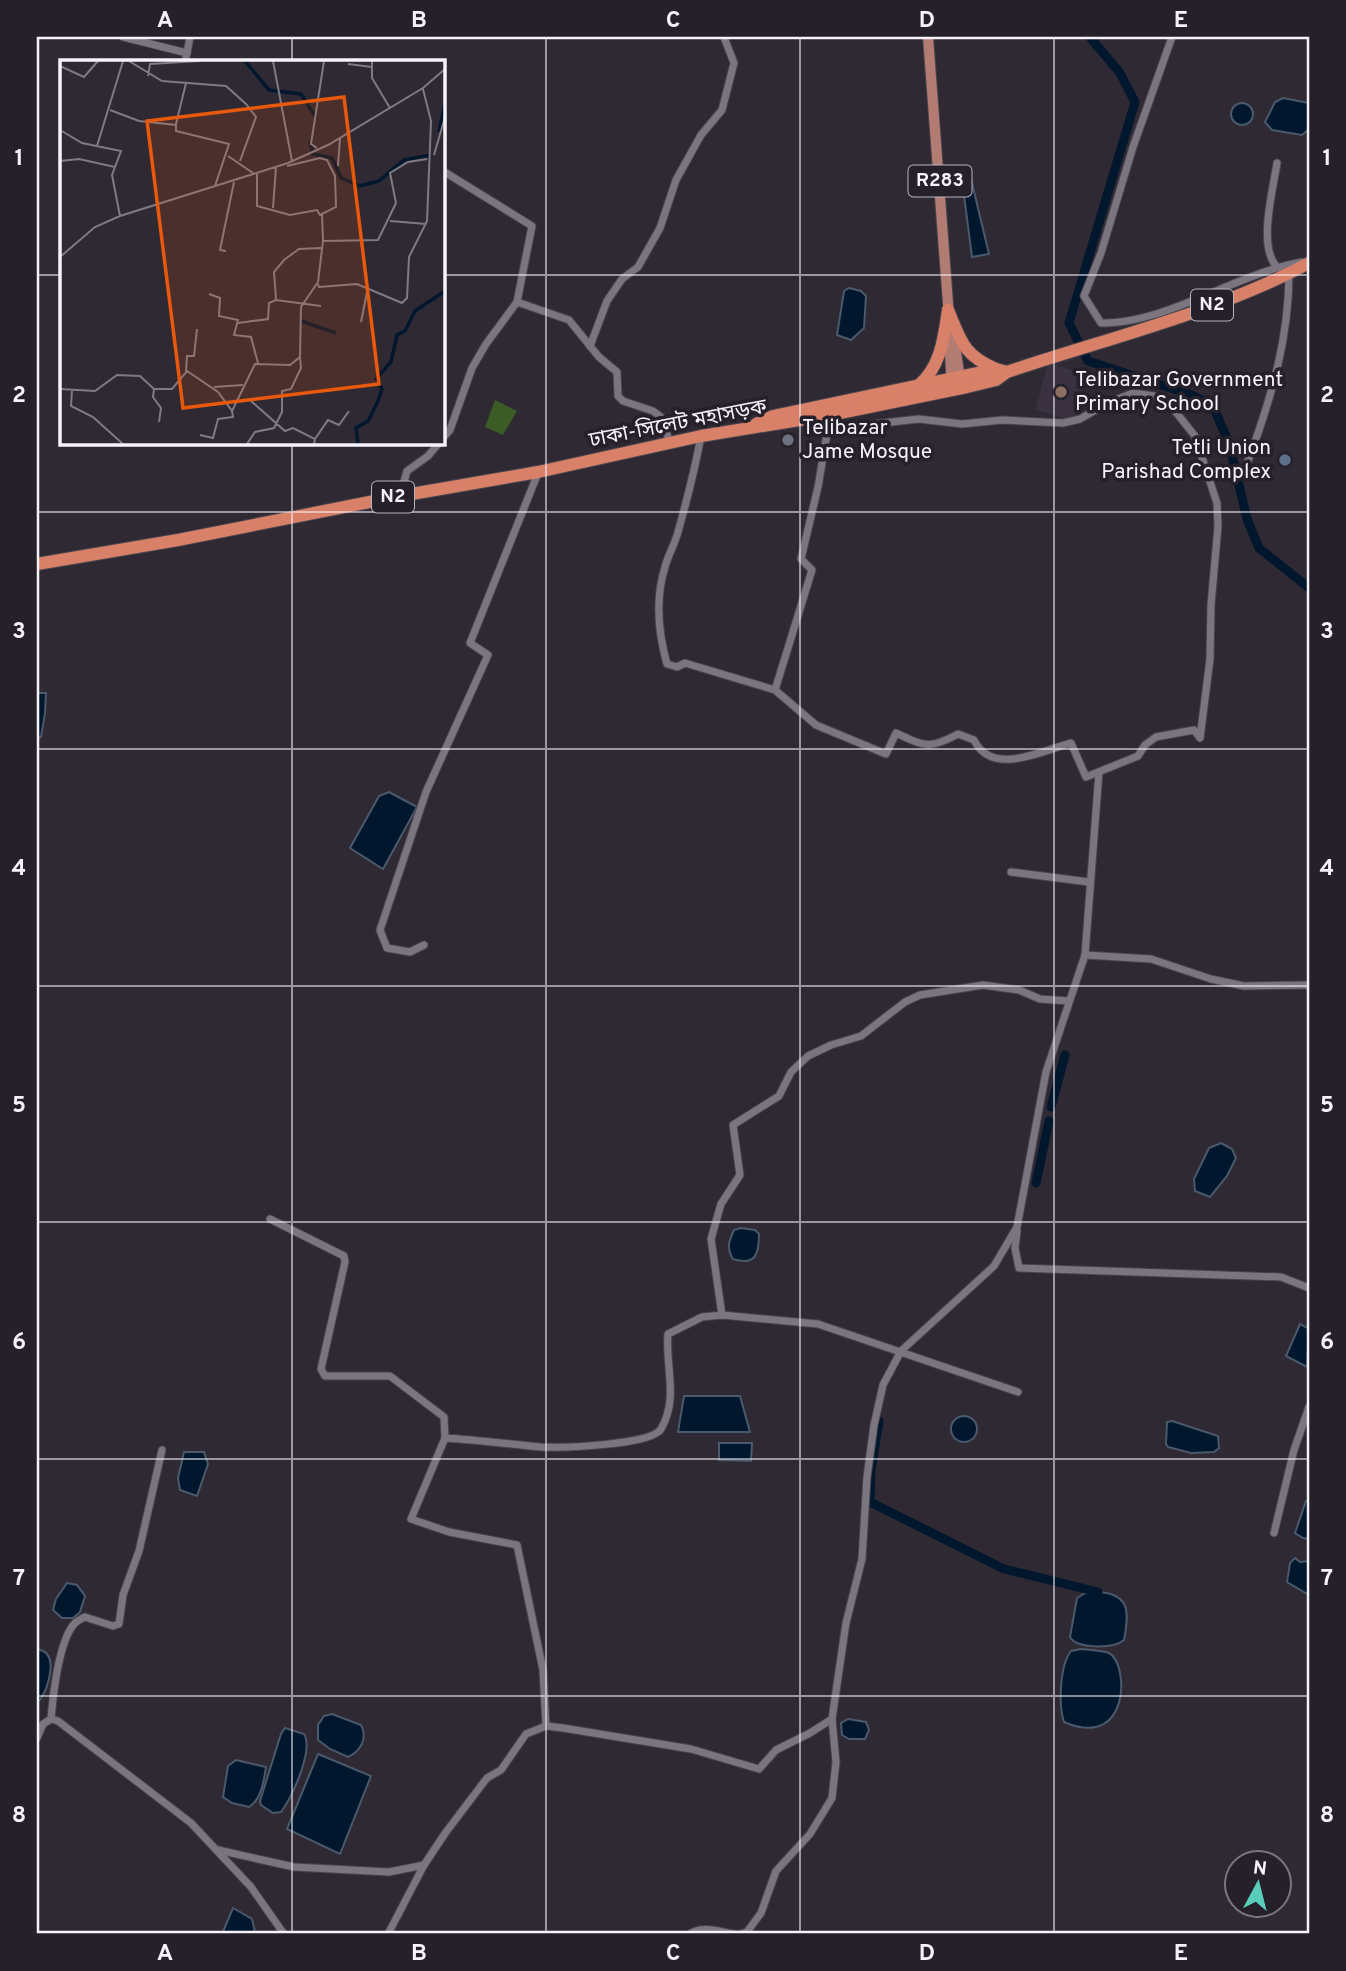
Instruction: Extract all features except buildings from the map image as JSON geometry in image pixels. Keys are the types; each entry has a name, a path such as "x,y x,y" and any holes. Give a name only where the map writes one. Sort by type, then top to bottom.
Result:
{"highway":[{"name":"N2","path":"1002,370 1111,339 1198,310 1289,273 1309,262"},
{"name":"R283","path":"948,310 968,353 978,361 1002,370"},
{"name":"R283","path":"918,386 927,379 936,363 948,310"},
{"path":"749,427 773,416 918,386 962,383 1002,370"},
{"name":"ঢাকা-সিলেট মহাসড়ক","path":"37,564 178,541 400,496 538,472 749,427 775,426 944,392 962,383"}],"main road":[{"name":"R283","path":"928,37 948,310 950,326 955,335 962,383"}],"street":[{"path":"123,37 187,52"},
{"path":"185,60 191,37"},
{"path":"590,346 607,301 622,279 638,267 660,228 676,180 701,135 722,110 734,63 724,37"},
{"path":"1172,37 1133,147 1101,253 1084,296 1101,323 1120,323 1185,302 1276,266 1309,262"},
{"path":"1276,266 1271,260 1267,239 1277,163"},
{"path":"444,173 532,226 517,302 472,368 450,430 444,437"},
{"path":"1248,461 1268,407 1281,358 1289,306 1289,273"},
{"path":"517,302 569,320 599,357 617,372 618,396 623,401 653,411 662,417 670,443"},
{"path":"701,436 680,526 661,579 659,595 662,645 667,664 677,667 685,663 775,690 816,725 886,754 896,733 925,746 945,741 958,734 975,740 980,751 996,759 1016,761 1071,743 1086,777 1138,756 1145,745 1156,737 1195,730 1200,738 1210,659 1217,503 1195,436 1171,406 1154,396 1133,393 1080,419 1063,423 1002,421 962,425 919,419 837,428 830,415"},
{"path":"775,690 812,570 801,559 818,487 830,415"},
{"path":"400,496 407,471 428,456 438,444"},
{"path":"424,945 410,953 387,948 380,930 426,792 488,655 470,643 538,472"},
{"path":"1099,772 1085,954 1046,1072 1017,1227 1015,1248 1019,1268 1179,1271 1281,1277 1309,1288"},
{"path":"1011,872 1089,881"},
{"path":"1085,954 1152,959 1211,979 1244,986 1309,985"},
{"path":"722,1315 711,1239 721,1204 740,1175 733,1125 779,1096 791,1072 808,1056 831,1045 861,1036 905,1002 920,995 984,985 1019,990 1040,999 1069,1001"},
{"path":"270,1219 344,1256 345,1262 321,1369 324,1376 390,1376 444,1417 445,1438 411,1519 449,1532 517,1545 543,1670 546,1726"},
{"path":"690,1934 703,1929 737,1934 747,1932 761,1913 776,1871 810,1834 832,1798 836,1762 832,1719 846,1623 862,1559 867,1477 883,1385 901,1351 994,1266 1017,1227"},
{"path":"445,1438 543,1447 607,1444 652,1438 660,1431 669,1409 672,1390 668,1334 702,1317 722,1315 818,1324 1018,1392"},
{"path":"1274,1533 1294,1450 1309,1407"},
{"path":"37,1738 43,1724 51,1718 55,1682 66,1640 75,1623 85,1617 113,1626 119,1624 123,1595 139,1551 162,1450"},
{"path":"51,1718 191,1823 251,1887 284,1934"},
{"path":"388,1934 424,1865 446,1832 487,1778 501,1770 526,1734 546,1726 691,1749 759,1769 776,1750 832,1719"},
{"path":"217,1850 294,1867 389,1872 424,1865"}],"shaded area":[{"name":"Telibazar Government Primary School","path":"1048,363 1087,374 1074,421 1035,410"}],"green space":[{"path":"495,400 517,411 503,435 485,427"}],"water":[{"path":"1283,98 1309,103 1309,129 1302,135 1272,130 1265,122 1275,102"},
{"path":"1242,103 1250,106 1253,114 1250,122 1242,125 1234,122 1231,114 1234,106"},
{"path":"971,179 989,254 972,257 962,180"},
{"path":"849,288 861,291 866,296 864,328 851,340 837,335 844,291"},
{"path":"37,693 46,693 41,737 37,739"},
{"path":"389,792 417,807 383,869 350,848 379,796"},
{"path":"1221,1143 1232,1149 1236,1158 1227,1176 1210,1197 1195,1191 1194,1179 1209,1148"},
{"path":"734,1230 755,1230 759,1234 757,1253 751,1260 740,1261 733,1259 731,1255 729,1248"},
{"path":"1300,1324 1309,1329 1307,1367 1286,1356"},
{"path":"684,1396 740,1396 750,1432 678,1432"},
{"path":"964,1416 973,1420 977,1429 973,1438 964,1442 955,1438 951,1429 955,1420"},
{"path":"1172,1421 1218,1436 1219,1448 1214,1452 1191,1453 1168,1447 1167,1422"},
{"path":"719,1443 752,1443 751,1461 719,1460"},
{"path":"184,1452 204,1452 208,1464 197,1496 180,1490 178,1478"},
{"path":"1306,1501 1309,1501 1309,1539 1295,1533"},
{"path":"1295,1558 1300,1562 1309,1561 1309,1595 1287,1582 1290,1563"},
{"path":"67,1583 77,1585 85,1596 80,1612 73,1618 62,1618 53,1610 56,1599"},
{"path":"1098,1592 1117,1597 1125,1607 1127,1621 1124,1640 1119,1643 1087,1646 1070,1637 1077,1598 1085,1593"},
{"path":"37,1649 44,1651 50,1659 50,1672 46,1687 37,1703"},
{"path":"1081,1649 1109,1653 1116,1660 1121,1687 1113,1716 1102,1725 1086,1728 1064,1722 1061,1706 1062,1675 1067,1657 1071,1651"},
{"path":"332,1714 361,1725 363,1730 362,1744 348,1757 318,1740 318,1725 324,1716"},
{"path":"848,1719 866,1722 869,1730 865,1739 849,1739 842,1735 841,1723"},
{"path":"285,1728 304,1734 306,1751 291,1796 281,1812 273,1813 261,1805 260,1801"},
{"path":"318,1754 371,1776 340,1854 287,1829"},
{"path":"236,1760 266,1767 259,1795 249,1807 232,1803 223,1797 228,1766"},
{"path":"233,1908 252,1919 255,1932 222,1934"}],"waterway":[{"path":"1090,37 1120,73 1135,102 1069,323 1088,361 1192,395 1213,406 1229,443 1247,519 1259,548 1309,588"},
{"path":"1051,1107 1065,1055"},
{"path":"1036,1183 1049,1121"},
{"path":"879,1421 871,1470 870,1502 1004,1569 1098,1592"}],"place":[{"name":"Telibazar Government Primary School","path":"1061,392"},
{"name":"Telibazar Jame Mosque","path":"788,440"},
{"name":"Tetli Union Parishad Complex","path":"1285,460"}]}
